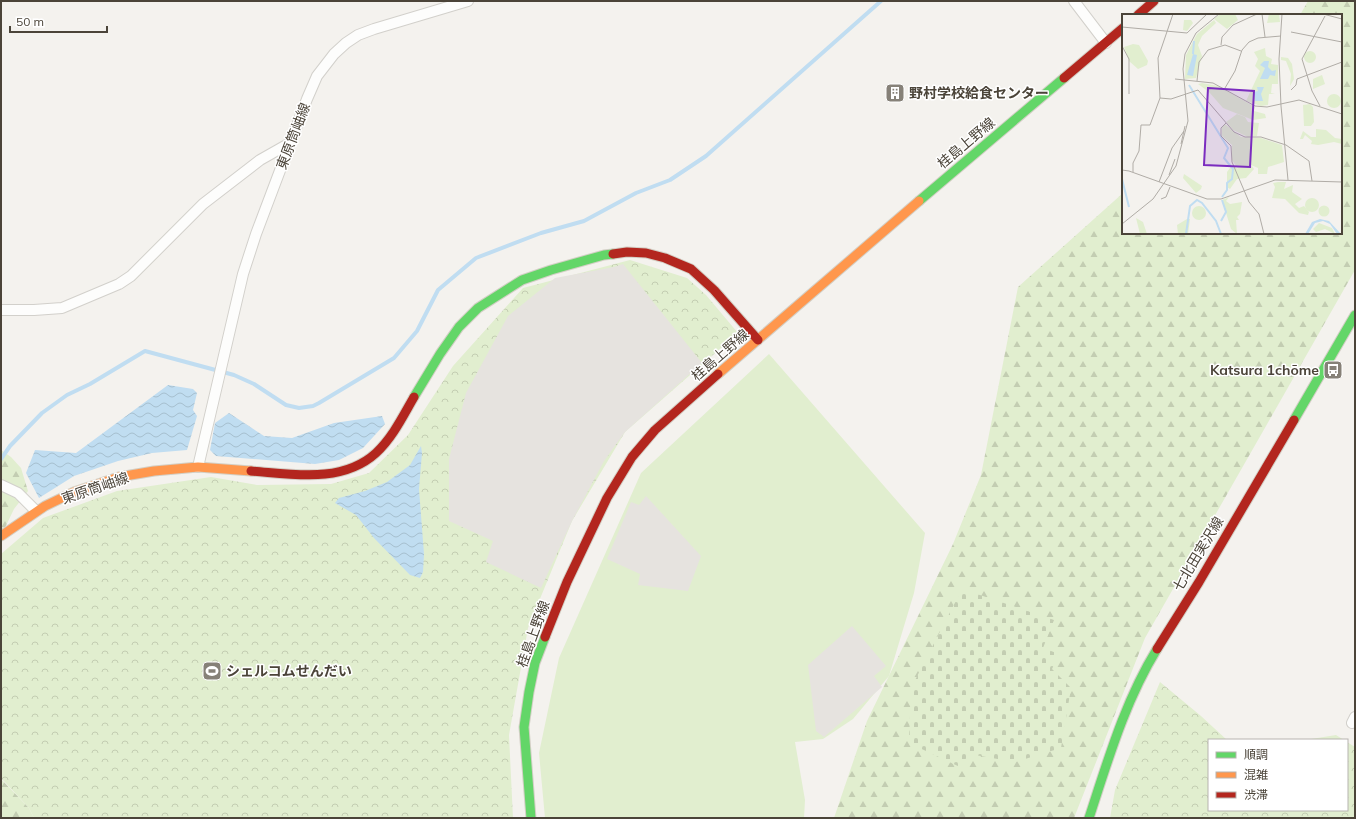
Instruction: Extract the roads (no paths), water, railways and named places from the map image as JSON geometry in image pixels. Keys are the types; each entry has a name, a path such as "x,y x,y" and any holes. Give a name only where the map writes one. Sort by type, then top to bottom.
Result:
{"street":[{"name":"東原筒岫線","path":"198,466 244,274 256,234 317,76 334,54 358,35 468,1"},
{"path":"1074,1 1106,43"},
{"path":"1139,14 1154,1"},
{"name":"桂島上野線","path":"531,818 524,727 535,663 567,582 607,498 632,457 655,430 758,340 932,189 1122,29"},
{"path":"1,310 62,308 119,284 131,276 203,204 260,160 290,143"},
{"name":"東原筒岫線","path":"1,536 36,511 74,492 119,477 198,466 313,476 348,469 376,453 386,442 397,427 440,354 459,327 478,308 522,280 604,255 627,252 646,253 664,258 691,270 714,290 758,340"},
{"name":"七北田実沢線","path":"1089,818 1122,719 1146,667 1199,582 1355,315"},
{"path":"1,485 18,493 36,511"}],"water":[{"path":"168,385 193,389 197,393 193,410 197,416 187,450 152,453 118,461 74,476 39,498 26,473 35,450 76,453"},
{"path":"229,413 264,436 292,438 334,423 382,416 385,424 363,448 339,460 315,464 216,456 210,450 215,423"},
{"path":"421,446 422,453 419,489 424,554 423,572 420,578 410,575 374,538 356,515 335,503 339,498 365,491 387,482 410,465"}],"waterway":[{"path":"1,459 10,446 42,413 67,395 90,384 145,351 234,375 254,384 286,405 299,408 313,406 319,403 394,358 417,331 438,290 476,258 541,233 584,221 636,193 670,180 706,156 881,1"}],"place":[{"name":"野村学校給食センター","path":"895,93"},
{"name":"Katsura 1chōme","path":"1333,370"},
{"name":"シェルコムせんだい","path":"212,671"}]}
